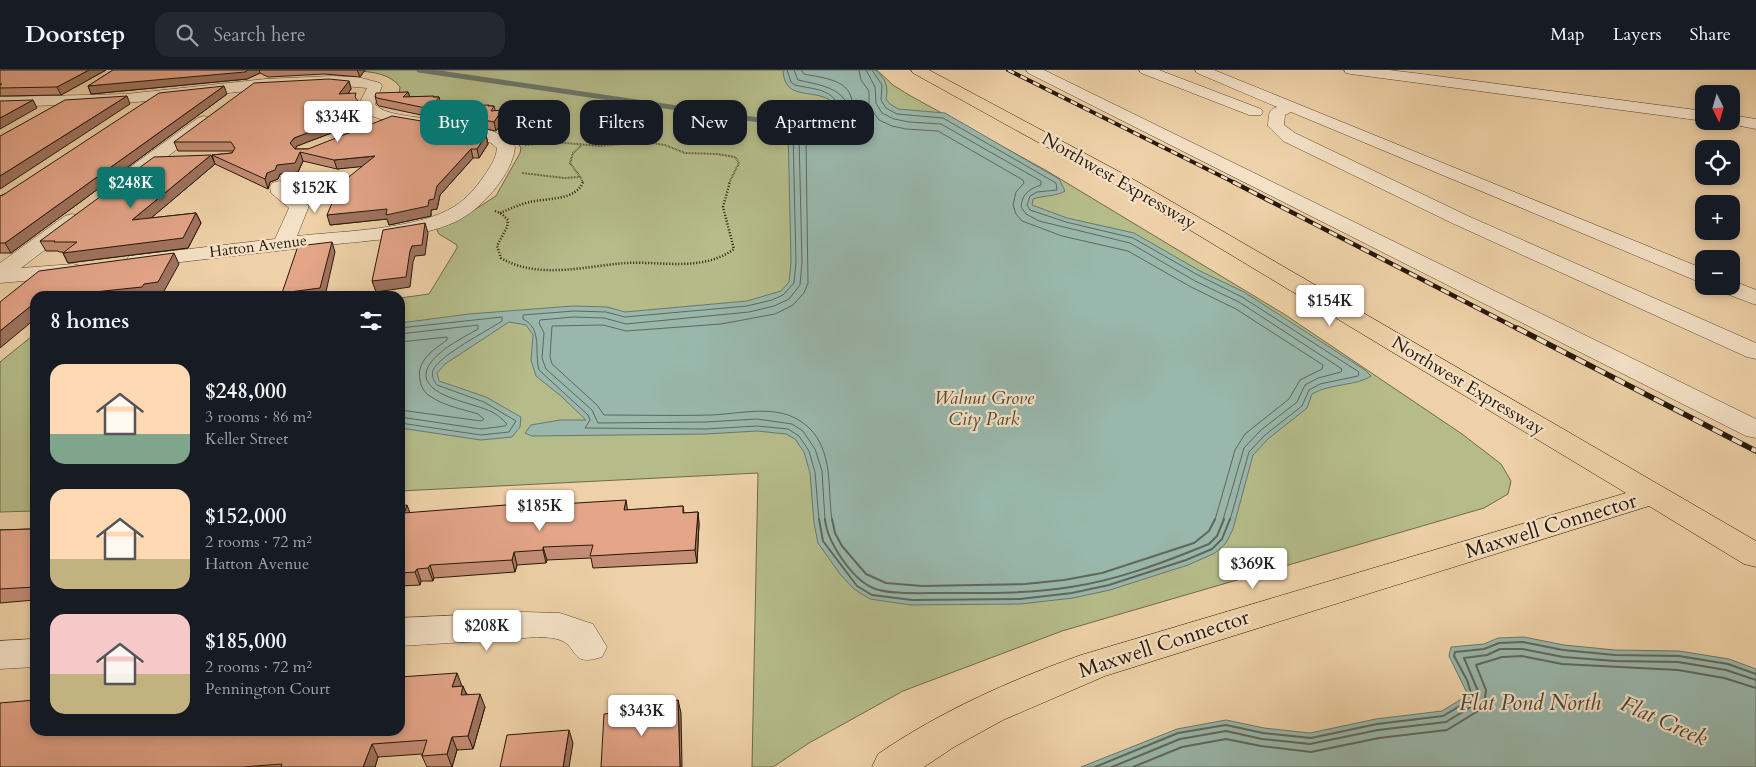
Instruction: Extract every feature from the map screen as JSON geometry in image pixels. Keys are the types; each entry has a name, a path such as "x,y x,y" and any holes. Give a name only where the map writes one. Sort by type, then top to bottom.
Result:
{"main road":[{"name":"Northwest Expressway","path":"918,70 1124,182 1756,556"},
{"name":"Maxwell Connector","path":"892,767 944,731 988,708 1033,688 1094,665 1652,495"}],"street":[{"path":"1033,70 1756,430"},
{"path":"1146,70 1275,120"},
{"path":"1351,70 1695,115"},
{"path":"1212,72 1291,107 1695,273"},
{"path":"0,102 126,98 160,95 261,78 321,74 365,79 376,86 367,104 368,107 380,115 392,117"},
{"path":"115,187 261,78"},
{"path":"41,114 89,87"},
{"path":"128,116 160,95"},
{"path":"1291,107 1277,112 1275,120 1276,126 1289,137 1461,220 1756,352"},
{"path":"365,128 392,117"},
{"name":"Hatton Avenue","path":"117,264 410,228 444,219 469,207 484,192 506,153 503,142 487,134 392,117"},
{"path":"1740,121 1756,124"},
{"path":"154,159 182,158"},
{"path":"279,187 280,193 299,206 283,244"},
{"path":"0,275 85,210"},
{"path":"0,275 50,274 88,269"},
{"path":"1740,291 1756,298"},
{"path":"405,632 524,625 560,626 580,634 589,647"},
{"path":"0,656 30,653"}],"path":[{"path":"500,213 508,223 497,246 500,256 510,263 536,270 642,262 707,261 722,258 734,249 733,240 726,223 723,204 726,188 738,163 735,157 717,154 685,153 653,142 582,146 545,142 524,145 525,148"},
{"path":"469,207 500,213 531,202 570,194 582,184 580,177 570,163 573,153 582,146"},
{"path":"496,173 532,173 558,179 580,177"}],"green space":[{"name":"Walnut Grove City Park","path":"344,70 877,70 893,85 909,95 1047,171 1284,314 1462,434 1501,464 1511,481 1508,494 1484,508 1062,631 903,691 809,743 773,767 752,767 758,473 405,491 405,297 429,294 457,248 457,245 439,234 436,228 471,212 496,196 520,153 521,148 519,145 570,145 570,100 498,100 498,112 488,110 488,100 429,100 399,95 400,87 395,81 375,73"},
{"path":"30,338 30,511 0,512 0,362"}],"water":[{"path":"783,70 875,70 885,83 887,90 886,99 898,109 945,113 1059,179 1065,191 1033,199 1032,205 1067,218 1134,233 1200,271 1244,292 1365,370 1371,376 1359,381 1319,390 1312,394 1307,408 1268,439 1253,455 1233,529 1226,543 1215,553 1188,565 1110,590 1073,598 1020,604 911,605 870,599 854,589 840,574 818,543 814,523 810,473 804,452 795,439 786,434 757,431 706,434 532,436 525,433 531,425 560,420 586,420 561,396 536,376 531,360 533,335 526,325 509,322 445,364 437,373 439,381 486,397 521,417 520,427 512,437 481,440 405,429 405,322 469,314 573,306 607,307 625,312 747,301 781,291 789,282 791,262 788,145 874,145 874,100 829,100 796,91 789,87"},
{"name":"Flat Pond North","path":"1524,637 1564,645 1615,650 1679,651 1729,659 1756,669 1756,767 1081,767 1177,729 1226,720 1264,728 1310,733 1376,719 1442,711 1468,695 1449,656 1451,647 1484,644 1498,638"}],"building":[{"path":"0,70 89,70 57,87 0,88 2,84 0,84"},
{"path":"113,70 248,70 245,72 88,86"},
{"path":"329,79 349,81 339,94 356,93 355,97 362,107 368,110 294,138 290,143 295,149 308,149 392,116 420,121 420,145 480,145 477,149 471,149 437,186 434,199 429,200 428,206 386,215 387,209 327,215 340,184 375,156 334,160 300,152 295,163 277,165 275,170 267,173 265,179 212,155 232,153 235,148 231,142 174,142 254,83"},
{"path":"224,86 5,243 0,243 0,196 159,93"},
{"path":"408,92 403,97 439,97 437,100 420,100 420,107 377,98 375,96 376,93"},
{"path":"127,96 0,176 0,136 65,100"},
{"path":"33,100 0,118 0,101"},
{"path":"488,106 494,106 491,111 498,110 498,116 494,122 488,121"},
{"path":"211,155 132,220 196,213 183,238 63,253 77,242 40,241 154,157"},
{"path":"425,223 422,245 412,246 410,251 406,277 372,281 383,230"},
{"path":"332,242 320,288 283,291 298,246"},
{"path":"174,253 158,282 144,284 142,287 104,291 30,291 30,307 0,331 0,302 39,271"},
{"path":"626,500 624,510 683,506 683,513 698,512 695,550 590,556 593,545 543,547 543,550 514,552 512,560 430,565 428,568 417,569 415,572 405,573 405,513 544,502 544,505"},
{"path":"30,529 30,587 0,589 0,530"},
{"path":"457,673 452,687 463,686 461,695 480,694 468,736 452,737 447,754 422,756 427,740 372,744 363,767 281,767 282,764 242,767 0,767 0,703 30,700 30,736 405,736 405,677"},
{"path":"678,700 680,767 601,767 604,714 637,710 637,706"},
{"path":"569,730 563,767 500,767 507,735"}],"waterway":[{"path":"419,70 757,120"}],"railway":[{"path":"1008,70 1233,182"},
{"path":"1233,182 1520,330"},
{"path":"1517,328 1756,451"}],"water label":[{"name":"Flat Creek","path":"1664,721"}]}
